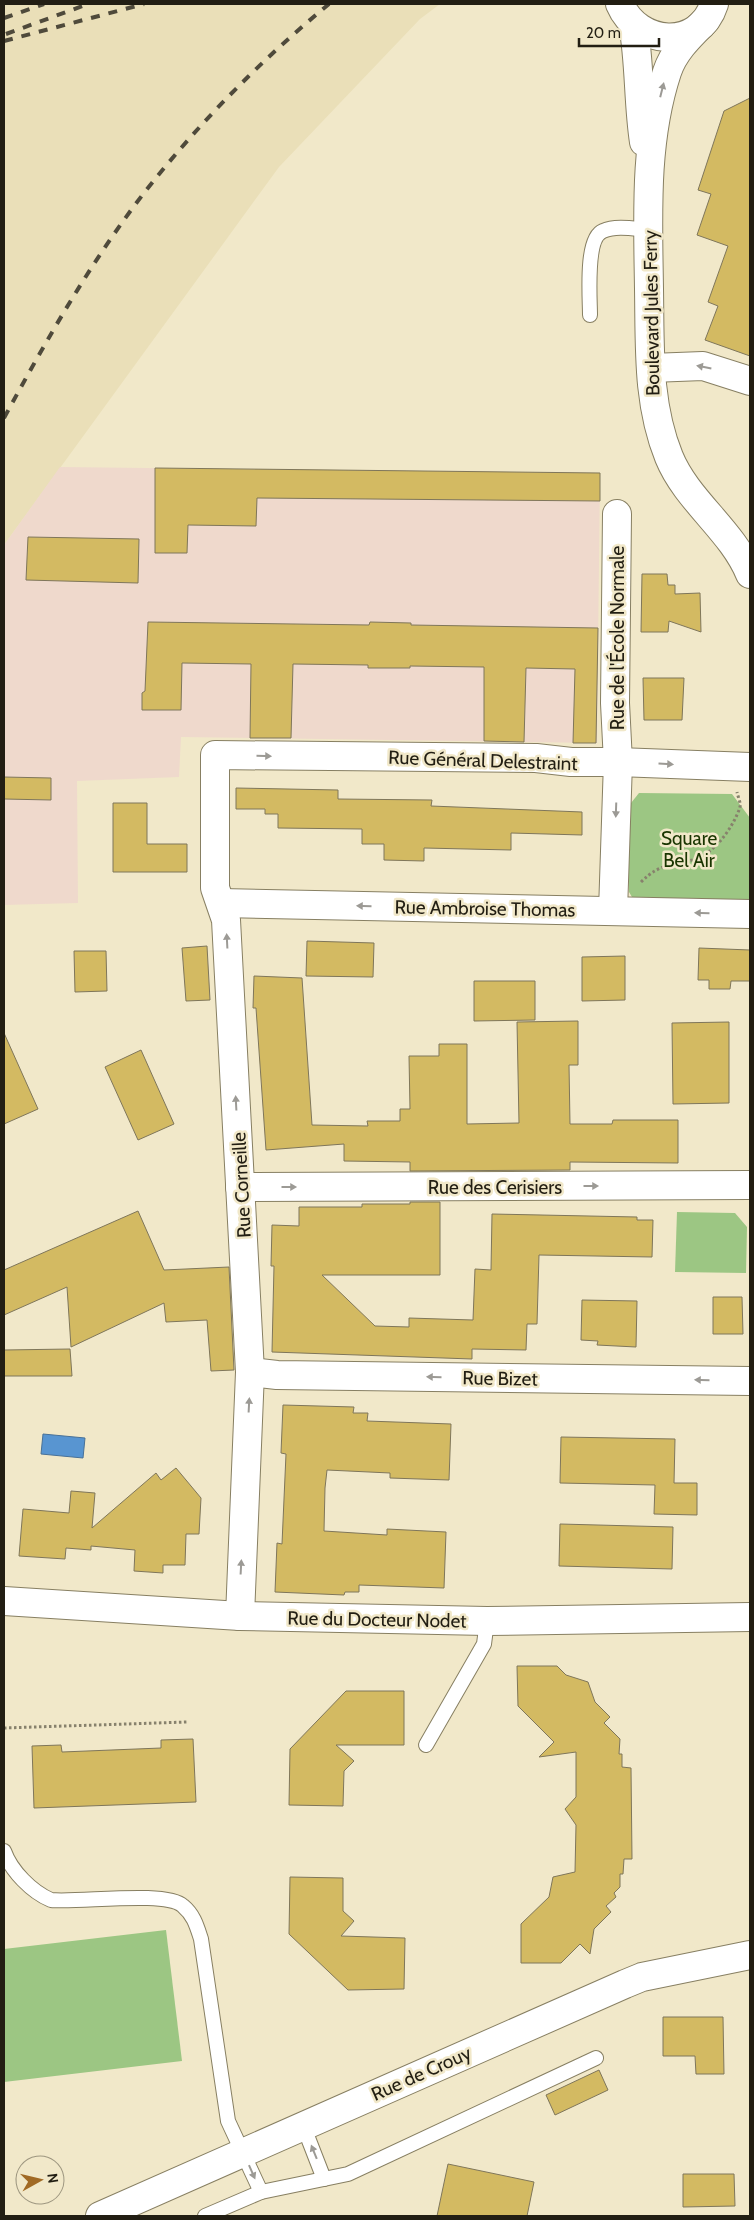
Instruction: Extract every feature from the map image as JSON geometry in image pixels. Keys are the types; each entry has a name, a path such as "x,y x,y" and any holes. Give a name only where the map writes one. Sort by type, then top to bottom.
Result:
{"street":[{"path":"627,14 657,37 670,38 695,30 712,9"},
{"name":"Boulevard Jules Ferry","path":"712,9 676,52 667,71 657,113 649,172 652,403 669,458 701,508 742,555 750,574"},
{"name":"Boulevard Jules Ferry","path":"627,14 637,47 639,112 649,172"},
{"path":"651,368 703,366 750,381"},
{"name":"Rue de l'École Normale","path":"617,514 615,703 618,762"},
{"name":"Rue Général Delestraint","path":"215,756 536,758 571,762 750,767"},
{"name":"Rue Corneille","path":"215,756 215,888 226,920 250,1372 240,1616"},
{"path":"613,911 618,762"},
{"name":"Rue Ambroise Thomas","path":"220,903 750,914"},
{"name":"Rue des Cerisiers","path":"240,1187 750,1185"},
{"name":"Rue Bizet","path":"250,1372 277,1375 750,1381"},
{"name":"Rue du Docteur Nodet","path":"4,1601 240,1616 486,1621 750,1617"},
{"name":"Rue de Crouy","path":"100,2216 642,1977 750,1955"}],"lane":[{"path":"590,315 591,251 594,240 601,231 613,229 649,230"},
{"path":"426,1745 484,1644 486,1621"},
{"path":"5,1859 38,1894 51,1900 162,1898 182,1904 193,1918 201,1939 228,2121 261,2192"},
{"path":"205,2216 261,2192 348,2174 596,2058"},
{"path":"303,2125 324,2179"}],"path":[{"path":"613,911 631,895 647,876 658,869 706,854 724,836 740,806"},
{"path":"4,1728 188,1722"}],"shaded area":[{"path":"4,4 440,4 420,19 279,167 4,545"},
{"path":"60,467 600,473 597,743 181,737 179,777 77,781 78,903 4,905 4,545"}],"green space":[{"name":"Square Bel Air","path":"639,793 732,794 750,818 750,904 635,902 629,892 627,808"},
{"path":"677,1212 735,1213 747,1227 746,1273 675,1272"},
{"path":"166,1930 182,2061 4,2082 4,1949"}],"water":[{"path":"43,1434 85,1438 83,1458 41,1454"}],"building":[{"path":"750,98 750,356 705,340 718,306 708,302 728,246 697,235 711,194 698,190 724,111"},
{"path":"155,468 600,473 600,501 257,498 256,526 188,525 187,553 155,553"},
{"path":"28,537 139,539 138,583 26,580"},
{"path":"642,574 667,574 668,585 675,585 675,594 700,593 701,632 669,621 668,632 641,632"},
{"path":"148,622 369,625 370,622 411,623 411,625 598,628 596,743 573,743 575,669 526,668 524,742 484,741 484,667 410,666 410,668 368,668 368,665 293,664 291,738 250,738 251,664 182,663 181,710 142,710 142,693 145,691"},
{"path":"643,678 684,678 682,720 644,720"},
{"path":"4,777 51,778 51,800 4,799"},
{"path":"236,788 338,790 338,799 432,800 431,806 582,812 582,835 511,833 511,850 424,848 424,861 384,860 384,844 362,844 362,829 278,828 278,814 265,814 265,809 236,809"},
{"path":"113,803 147,803 147,844 187,844 187,872 113,872"},
{"path":"307,941 374,943 373,977 306,976"},
{"path":"207,946 210,1000 186,1001 182,948"},
{"path":"699,948 750,950 750,981 731,981 730,989 709,989 709,980 698,980"},
{"path":"74,951 106,951 107,991 75,992"},
{"path":"625,956 625,1000 582,1001 582,957"},
{"path":"254,976 302,978 312,1125 368,1126 367,1121 400,1121 400,1109 410,1109 409,1056 439,1056 439,1044 467,1044 467,1124 519,1123 517,1022 578,1021 578,1065 569,1065 570,1124 612,1124 613,1120 678,1120 678,1163 570,1162 570,1170 410,1171 410,1162 344,1161 344,1144 266,1150 256,1008 253,1008"},
{"path":"474,981 535,981 535,1020 474,1021"},
{"path":"729,1022 729,1103 673,1104 672,1023"},
{"path":"4,1033 38,1109 4,1124"},
{"path":"141,1050 174,1124 138,1140 105,1067"},
{"path":"410,1202 440,1202 440,1275 322,1275 375,1326 409,1327 409,1318 473,1320 475,1269 491,1270 492,1214 637,1217 637,1220 653,1220 652,1257 539,1255 537,1324 527,1324 526,1350 472,1349 472,1359 272,1352 274,1266 271,1266 272,1225 299,1226 299,1207 362,1207 362,1204 410,1204"},
{"path":"138,1211 164,1270 229,1267 234,1370 211,1371 207,1320 166,1322 164,1303 71,1347 67,1287 4,1315 4,1270"},
{"path":"713,1297 742,1297 743,1334 713,1334"},
{"path":"582,1300 637,1301 636,1347 597,1345 598,1341 581,1340"},
{"path":"70,1349 72,1376 4,1376 4,1350"},
{"path":"283,1405 354,1407 353,1413 368,1413 367,1421 451,1424 449,1480 390,1478 390,1473 327,1470 325,1488 324,1531 387,1535 387,1529 446,1532 444,1588 359,1585 359,1592 345,1592 344,1595 275,1592 277,1543 282,1544 286,1454 281,1453"},
{"path":"561,1437 675,1439 674,1483 697,1483 697,1515 654,1514 655,1485 560,1483"},
{"path":"176,1468 201,1498 199,1534 186,1534 185,1565 163,1565 163,1573 134,1571 135,1550 91,1546 91,1550 66,1548 65,1559 19,1556 23,1509 69,1513 71,1491 95,1493 92,1528 156,1473 161,1480"},
{"path":"560,1524 673,1527 672,1569 559,1566"},
{"path":"517,1666 557,1666 566,1675 588,1682 595,1702 610,1717 604,1723 620,1739 619,1754 622,1754 622,1767 631,1768 632,1859 624,1859 623,1874 620,1874 620,1887 614,1893 616,1897 606,1906 611,1912 594,1929 590,1954 580,1944 561,1963 521,1963 521,1924 549,1897 553,1877 575,1872 576,1825 565,1809 576,1797 576,1752 539,1757 554,1742 518,1706"},
{"path":"346,1691 404,1691 404,1745 336,1745 354,1761 344,1771 343,1806 289,1805 290,1749"},
{"path":"193,1739 196,1802 34,1808 32,1746 61,1745 62,1752 161,1748 161,1740"},
{"path":"290,1877 343,1878 343,1911 354,1921 341,1936 405,1938 404,1989 348,1990 289,1934"},
{"path":"663,2017 723,2017 724,2074 696,2074 695,2056 663,2056"},
{"path":"599,2070 608,2090 555,2115 546,2095"},
{"path":"448,2164 534,2182 527,2216 437,2216"},
{"path":"683,2174 734,2174 735,2206 683,2207"}],"railway":[{"path":"4,18 44,4"},
{"path":"6,34 88,4"},
{"path":"4,41 144,4"},
{"path":"4,418 87,275 144,193 186,142 231,94 279,47 329,4"}]}
